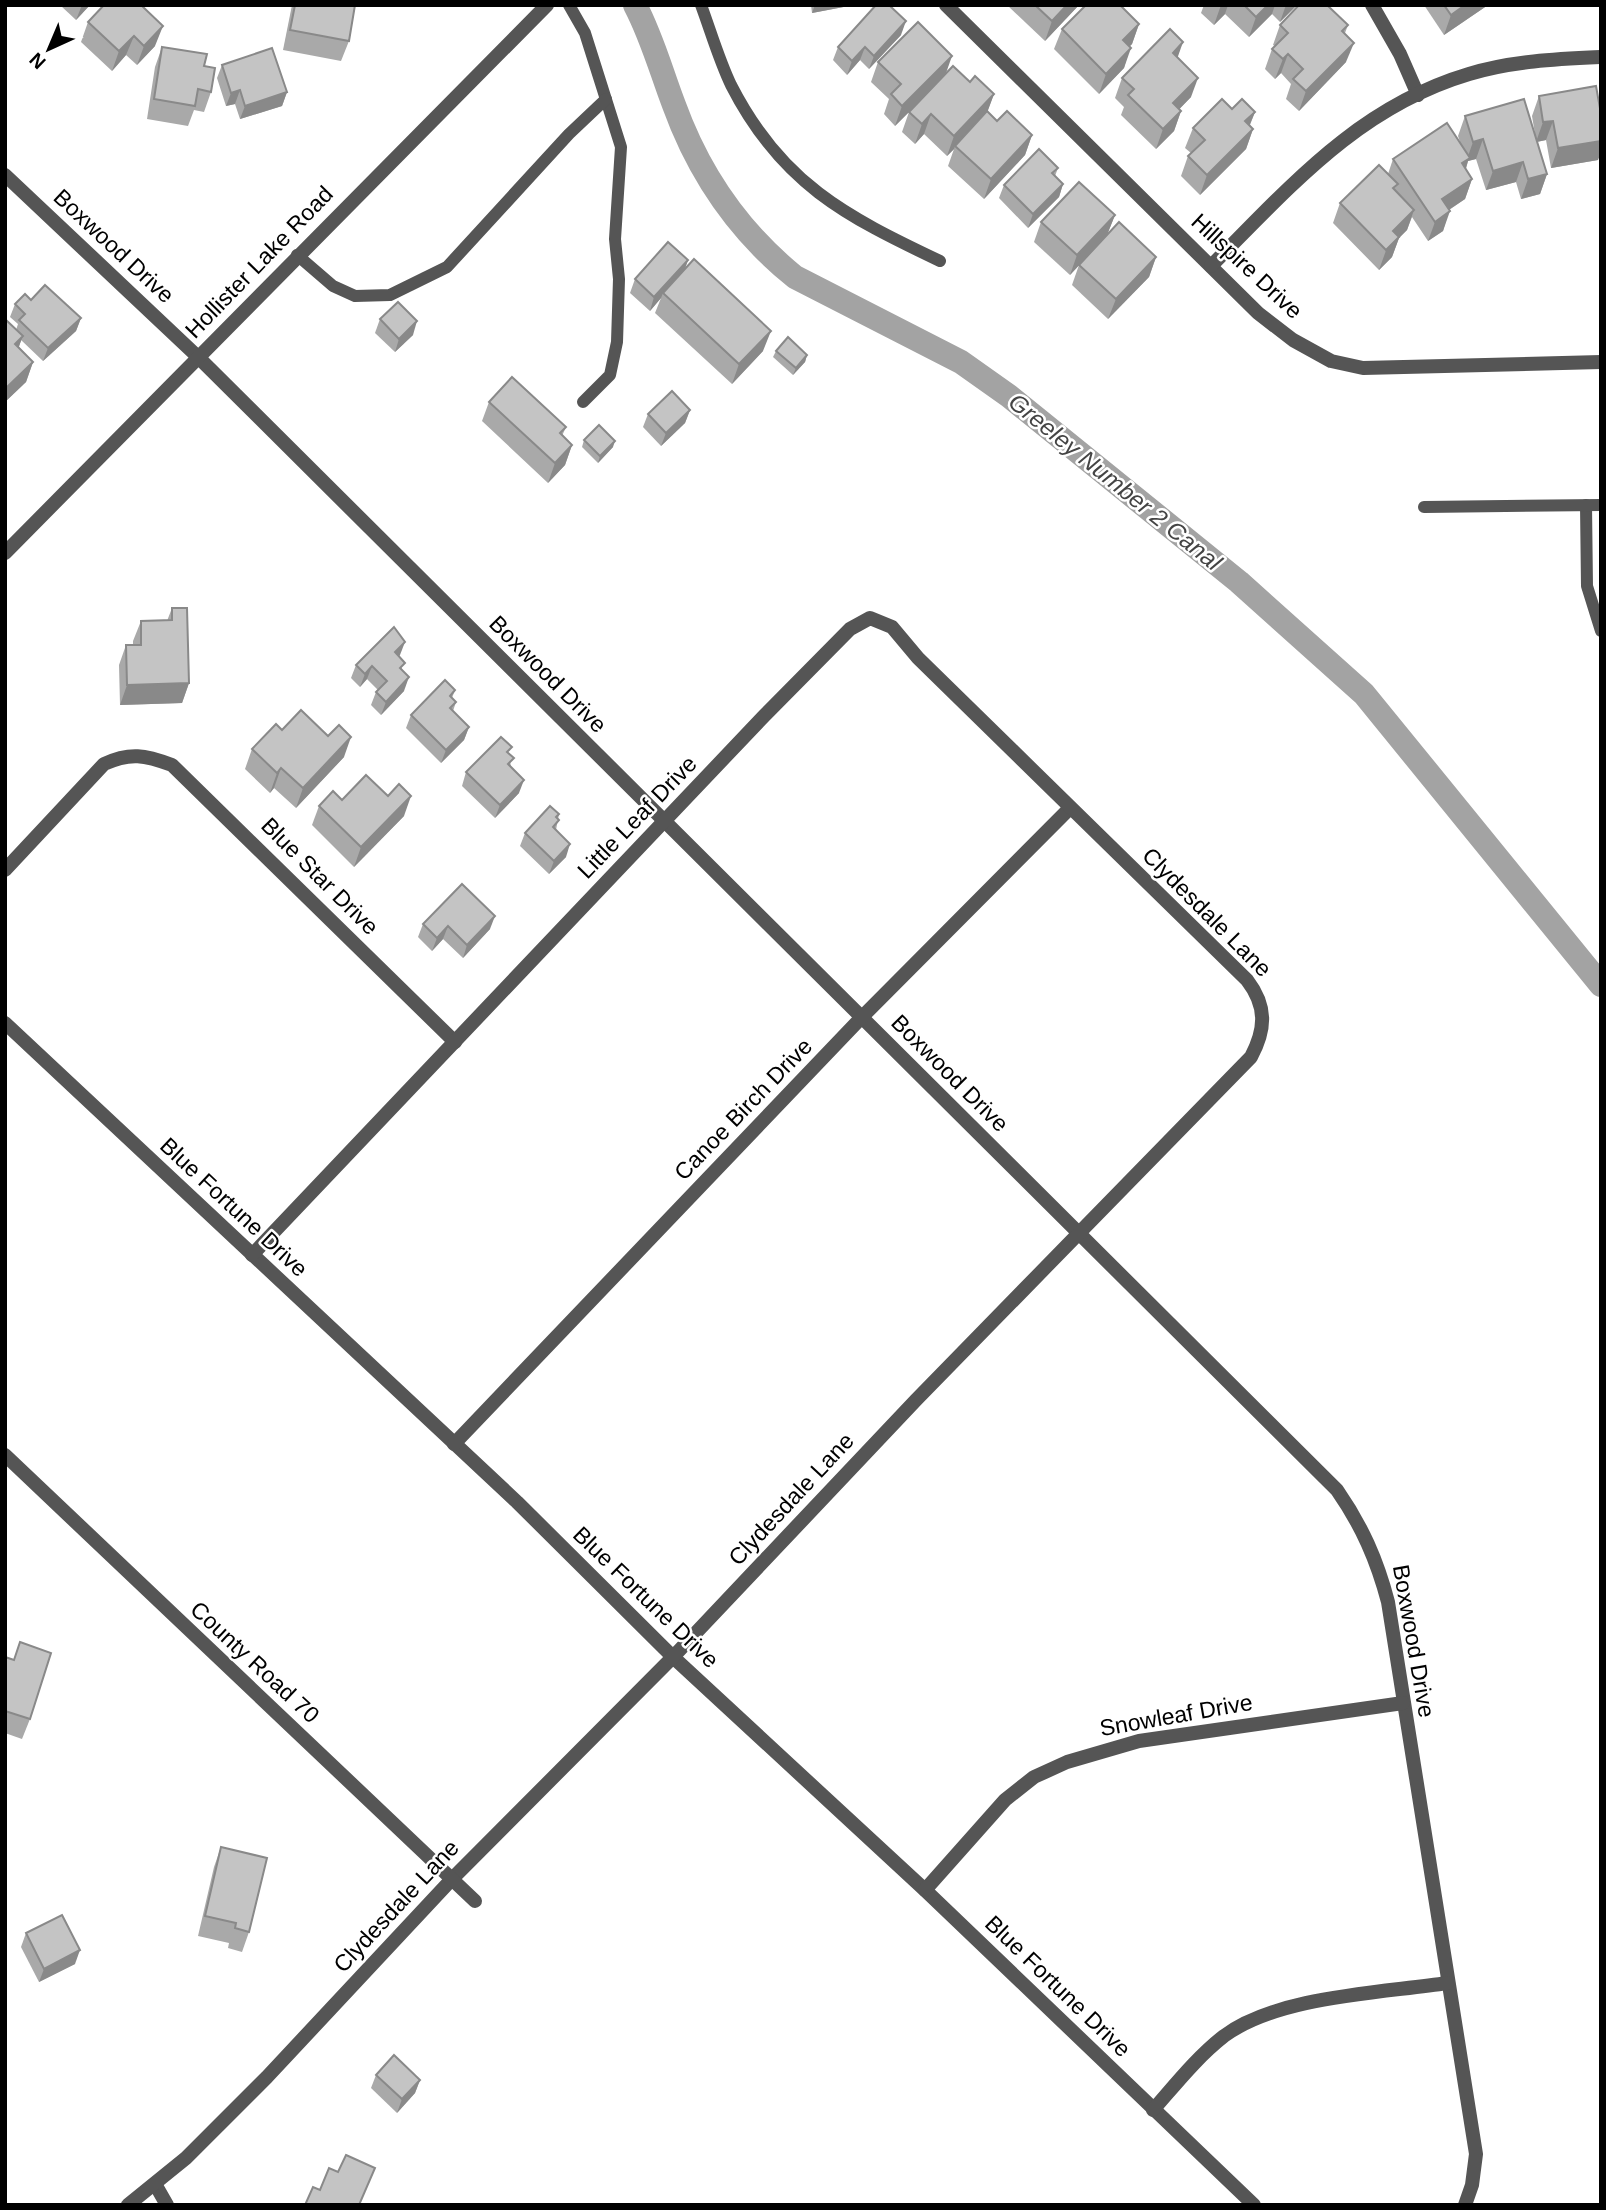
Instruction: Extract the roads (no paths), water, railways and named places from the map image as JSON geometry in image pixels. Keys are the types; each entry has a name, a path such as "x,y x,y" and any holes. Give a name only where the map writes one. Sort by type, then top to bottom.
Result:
{"street":[{"name":"Hollister Lake Road","path":"5,553 547,5"},
{"name":"Hillspire Drive","path":"946,5 1258,313 1293,340 1331,361 1363,368 1404,369 1601,362"},
{"path":"1372,5 1418,95"},
{"path":"1212,266 1319,157 1361,125 1418,95 1468,74 1506,66 1601,57"},
{"name":"Boxwood Drive","path":"5,175 198,357 1337,1490 1361,1525 1377,1560 1388,1602 1476,2154 1472,2185 1465,2205"},
{"name":"Little Leaf Drive","path":"252,1255 850,629 870,618 892,628 918,658 1070,808"},
{"name":"Blue Star Drive","path":"5,870 104,764 124,755 145,755 172,765 455,1041"},
{"name":"Canoe Birch Drive","path":"454,1444 862,1017 1070,808"},
{"name":"Clydesdale Lane","path":"128,2205 186,2158 267,2077 453,1879 673,1657 916,1400 1251,1057 1263,1034 1263,1013 1258,994 1247,980 1070,808"},
{"name":"Blue Fortune Drive","path":"5,1023 517,1502 673,1657 925,1890 1254,2205"},
{"name":"County Road 70","path":"5,1455 475,1901"},
{"name":"Snowleaf Drive","path":"925,1890 1005,1800 1034,1777 1067,1762 1139,1741 1402,1703"},
{"path":"1153,2110 1223,2037 1261,2016 1310,2003 1447,1983"},
{"path":"155,2183 167,2205"}],"lane":[{"path":"569,5 585,33 621,147 615,239 619,279 617,342 610,375 583,402"},
{"path":"701,5 730,83 751,121 781,160 832,204 859,221 940,261"},
{"path":"297,255 332,286 355,296 390,295 447,267 569,134 606,100"},
{"path":"1586,505 1587,586 1601,631"},
{"path":"1424,507 1601,505"}],"waterway":[{"name":"Greeley Number 2 Canal","path":"635,5 695,155 722,200 774,259 795,277 961,362 1009,396 1239,582 1364,694 1601,985"}]}
